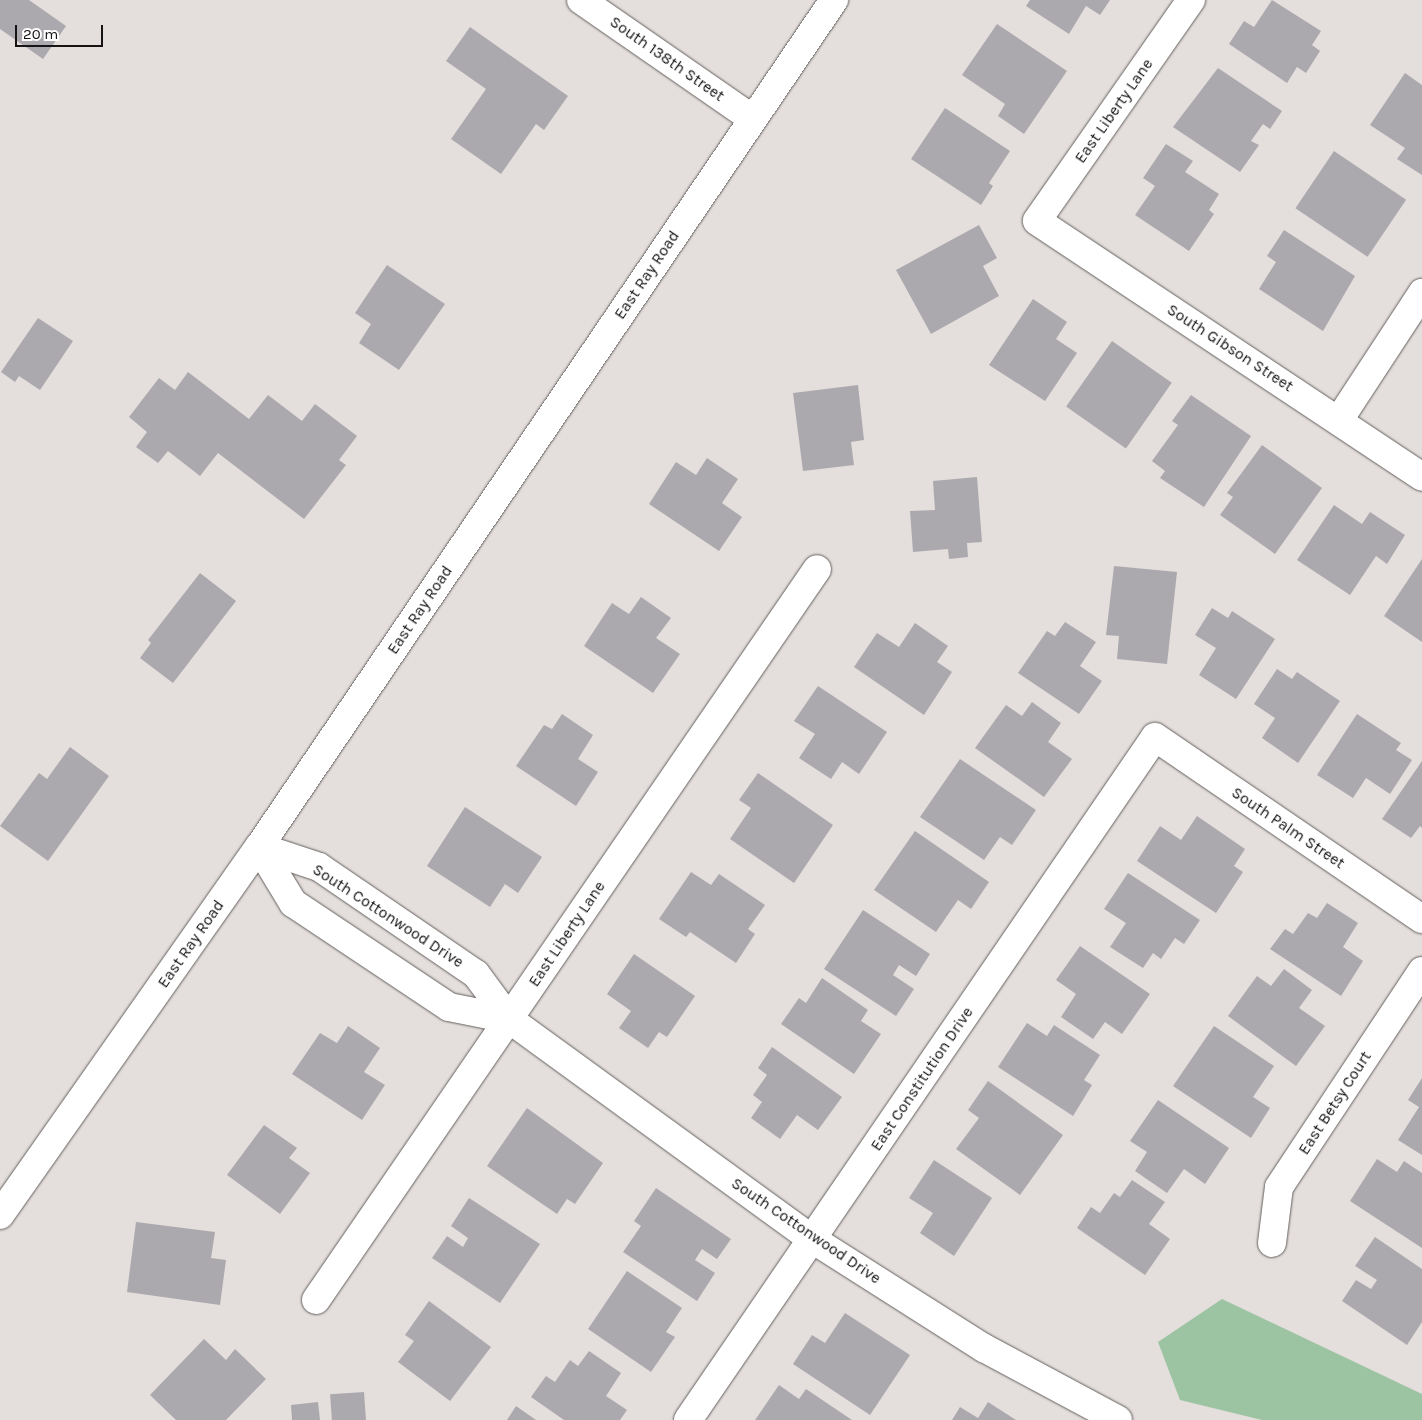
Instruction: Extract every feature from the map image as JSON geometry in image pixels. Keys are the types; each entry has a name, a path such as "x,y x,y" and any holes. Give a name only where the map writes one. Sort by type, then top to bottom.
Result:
{"street":[{"name":"South 138th Street","path":"581,0 753,118"},
{"name":"East Ray Road","path":"0,1215 259,847 834,0"},
{"name":"East Liberty Lane","path":"1037,221 1191,0"},
{"name":"South Gibson Street","path":"1037,221 1422,476"},
{"path":"1338,420 1422,293"},
{"name":"East Liberty Lane","path":"316,1300 817,568"},
{"name":"South Palm Street","path":"1155,737 1422,919"},
{"name":"East Constitution Drive","path":"688,1420 1155,737"},
{"name":"South Cottonwood Drive","path":"259,847 293,903 449,1007 508,1019"},
{"name":"South Cottonwood Drive","path":"259,847 319,867 476,974 508,1019 812,1239 984,1348 1117,1420"},
{"name":"East Betsy Court","path":"1272,1243 1279,1187 1422,971"}],"green space":[{"path":"1222,1299 1422,1394 1422,1420 1262,1420 1180,1400 1158,1342"}],"building":[{"path":"0,0 29,0 66,26 43,59 0,29"},
{"path":"1030,0 1110,0 1100,15 1086,6 1069,34 1026,6"},
{"path":"1272,0 1321,31 1312,45 1320,51 1306,73 1297,67 1287,83 1229,44 1244,21 1254,27"},
{"path":"997,24 1067,71 1024,134 998,116 1005,104 962,75"},
{"path":"470,27 568,96 544,130 536,124 501,174 451,139 486,89 446,61"},
{"path":"1218,68 1282,111 1270,129 1263,124 1251,141 1259,145 1240,172 1173,127"},
{"path":"1405,73 1422,85 1422,175 1397,159 1405,148 1370,125"},
{"path":"945,108 1010,151 989,183 993,186 981,205 911,159"},
{"path":"1166,144 1193,161 1185,172 1219,194 1209,210 1214,214 1189,251 1135,215 1155,186 1143,178"},
{"path":"1334,151 1406,200 1368,257 1295,208"},
{"path":"979,225 997,258 983,266 999,296 931,334 896,270"},
{"path":"1284,230 1355,276 1323,331 1259,289 1276,262 1267,256"},
{"path":"387,265 445,304 399,370 359,343 371,324 355,313"},
{"path":"1033,299 1067,322 1056,339 1077,353 1045,401 989,365"},
{"path":"38,318 73,341 40,390 19,376 15,382 1,372"},
{"path":"1112,341 1172,383 1126,448 1066,407"},
{"path":"188,372 249,419 268,395 302,421 315,404 357,436 339,460 346,465 304,519 218,453 200,476 168,451 158,463 136,447 147,432 129,417 159,378 175,390"},
{"path":"858,385 864,440 851,442 854,465 803,471 793,393"},
{"path":"1191,395 1251,436 1204,507 1160,478 1165,471 1152,461 1178,425 1172,421"},
{"path":"1262,445 1322,488 1275,554 1220,515 1233,497 1227,493"},
{"path":"707,458 738,479 722,503 742,517 719,551 649,504 676,462 696,475"},
{"path":"977,477 982,542 967,543 968,557 949,559 948,549 913,552 910,511 935,510 933,481"},
{"path":"1334,505 1362,524 1370,512 1405,535 1387,564 1376,556 1350,595 1297,560"},
{"path":"1422,559 1422,642 1384,616"},
{"path":"1114,566 1177,572 1167,664 1117,659 1119,636 1106,635"},
{"path":"200,573 236,601 173,683 140,658 151,643 148,640"},
{"path":"641,597 671,618 656,638 680,654 653,693 584,646 612,603 629,614"},
{"path":"1212,608 1228,618 1232,611 1275,639 1236,699 1199,675 1216,648 1195,635"},
{"path":"1065,622 1096,642 1080,666 1102,681 1079,714 1018,673 1047,631 1055,636"},
{"path":"915,623 948,646 937,662 952,672 924,715 854,667 877,633 899,647"},
{"path":"1277,669 1292,679 1297,672 1340,701 1298,763 1262,738 1275,718 1254,704"},
{"path":"818,686 887,732 859,774 842,762 831,779 799,758 815,734 794,721"},
{"path":"1032,702 1061,723 1048,742 1072,759 1044,797 975,748 1006,705 1022,716"},
{"path":"562,714 593,735 578,759 598,772 576,806 516,766 544,725 552,729"},
{"path":"1357,714 1401,743 1396,750 1412,760 1390,794 1366,778 1353,798 1317,775"},
{"path":"70,747 109,776 48,861 0,826 39,773 47,779"},
{"path":"960,759 1036,810 1012,845 1000,837 984,860 920,817"},
{"path":"1422,761 1422,828 1420,826 1411,838 1382,819"},
{"path":"758,773 833,825 794,883 730,839 751,808 739,800"},
{"path":"465,807 542,857 518,893 505,884 490,907 427,866"},
{"path":"1197,816 1245,849 1234,866 1243,872 1216,913 1137,861 1160,826 1181,840"},
{"path":"915,831 989,882 971,909 958,900 936,932 874,890"},
{"path":"691,872 711,885 719,874 765,905 748,929 755,934 736,963 690,932 686,937 659,919"},
{"path":"1128,873 1200,920 1184,944 1175,938 1161,959 1153,953 1143,968 1110,947 1126,923 1104,909"},
{"path":"1327,903 1358,923 1343,947 1363,961 1341,996 1270,949 1285,929 1293,934 1308,913 1317,918"},
{"path":"863,910 930,954 916,976 899,965 893,975 914,989 896,1016 824,969"},
{"path":"1080,946 1150,994 1122,1034 1105,1022 1093,1039 1061,1017 1076,994 1056,980"},
{"path":"634,954 695,996 667,1037 659,1032 648,1048 619,1028 631,1011 607,994"},
{"path":"1284,969 1312,990 1299,1008 1325,1026 1296,1066 1228,1016 1257,976 1271,986"},
{"path":"822,978 868,1010 861,1021 881,1034 854,1074 781,1024 799,998 806,1003"},
{"path":"1027,1023 1047,1036 1054,1025 1100,1055 1084,1080 1092,1085 1073,1116 998,1067"},
{"path":"348,1026 380,1048 364,1072 385,1085 362,1120 292,1074 320,1033 337,1043"},
{"path":"1214,1026 1274,1066 1253,1097 1270,1108 1251,1138 1173,1086"},
{"path":"772,1047 842,1097 818,1130 797,1115 780,1139 751,1118 762,1102 753,1095 767,1075 758,1068"},
{"path":"1422,1078 1422,1155 1398,1140 1419,1107 1408,1100"},
{"path":"988,1081 1063,1135 1020,1195 956,1149 979,1118 968,1110"},
{"path":"1158,1100 1229,1148 1205,1184 1184,1169 1167,1193 1135,1171 1147,1152 1130,1141"},
{"path":"527,1108 603,1163 575,1204 567,1199 557,1214 487,1166"},
{"path":"264,1125 297,1148 289,1158 310,1173 280,1214 227,1175"},
{"path":"1377,1159 1397,1172 1404,1161 1422,1173 1422,1248 1350,1201"},
{"path":"934,1160 992,1198 954,1256 920,1233 933,1213 909,1198"},
{"path":"1132,1180 1165,1202 1149,1224 1170,1239 1145,1275 1077,1228 1091,1207 1100,1213 1114,1193 1120,1197"},
{"path":"656,1188 731,1239 717,1259 702,1249 695,1260 715,1273 697,1301 623,1252 641,1226 634,1221"},
{"path":"469,1198 540,1244 500,1303 432,1258 447,1236 463,1247 468,1238 451,1226"},
{"path":"136,1222 215,1232 211,1258 226,1260 220,1305 127,1292"},
{"path":"1375,1237 1422,1269 1422,1322 1407,1345 1342,1301 1356,1280 1371,1289 1377,1280 1355,1266"},
{"path":"627,1271 682,1308 666,1332 675,1337 651,1372 588,1329"},
{"path":"429,1301 491,1347 450,1401 398,1362 414,1341 405,1335"},
{"path":"845,1313 910,1355 870,1415 793,1364 812,1335 825,1343"},
{"path":"204,1339 226,1360 235,1349 266,1379 226,1420 176,1420 150,1395"},
{"path":"589,1351 621,1373 606,1396 627,1410 620,1420 564,1420 531,1397 546,1376 555,1382 570,1360 578,1366"},
{"path":"779,1385 799,1399 806,1389 852,1420 755,1420"},
{"path":"364,1392 366,1420 332,1420 330,1394"},
{"path":"318,1402 320,1420 292,1420 291,1405"},
{"path":"988,1402 1016,1420 952,1420 960,1407 978,1418"},
{"path":"516,1406 536,1420 507,1420"}]}
